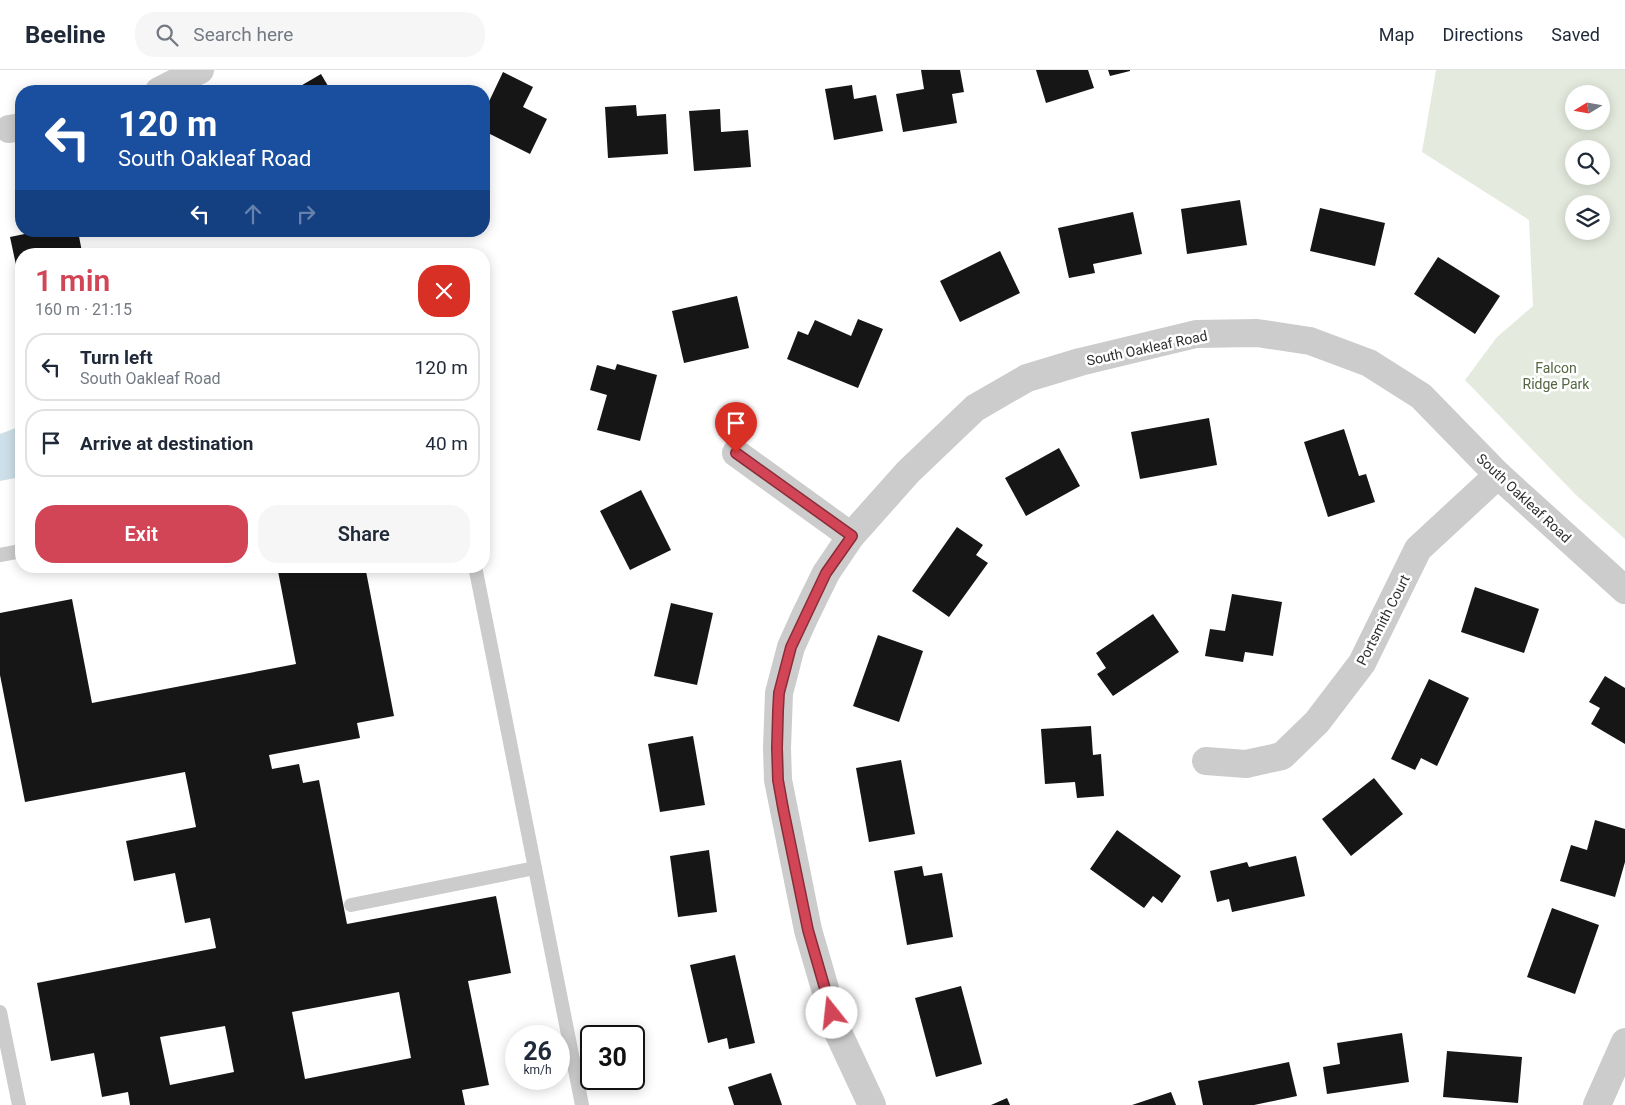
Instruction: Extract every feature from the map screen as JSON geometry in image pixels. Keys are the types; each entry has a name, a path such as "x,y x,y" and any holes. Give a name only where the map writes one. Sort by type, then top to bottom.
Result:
{"street":[{"path":"171,85 200,70"},
{"name":"South Oakleaf Road","path":"872,1105 837,1030 808,930 778,780 779,693 791,647 826,573 852,536 902,479 975,408 1027,378 1080,362 1196,334 1257,332 1310,341 1368,363 1421,396 1498,475 1625,590"},
{"path":"736,453 852,536"},
{"name":"Portsmith Court","path":"1206,761 1246,764 1282,756 1317,722 1362,663 1418,549 1498,475"},
{"path":"1597,1105 1625,1042"}],"lane":[{"path":"0,555 15,552"},
{"path":"476,573 582,1105"},
{"path":"351,905 535,868"},
{"path":"0,1012 18,1105"}],"green space":[{"name":"Falcon Ridge Park","path":"1436,70 1625,70 1625,539 1576,495 1465,380 1497,337 1533,306 1529,220 1422,152"}],"shaded area":[{"path":"15,428 15,478 0,481 0,434"}],"building":[{"path":"921,70 960,70 964,92 952,94 957,123 903,132 896,94 924,89"},
{"path":"1036,70 1088,70 1094,88 1046,103"},
{"path":"1108,70 1130,70 1130,71 1110,76"},
{"path":"503,72 533,87 523,107 547,119 530,154 490,134 490,99"},
{"path":"321,74 327,85 302,85"},
{"path":"852,85 854,99 876,95 883,131 834,140 825,89"},
{"path":"636,105 637,116 666,114 668,154 608,158 605,107"},
{"path":"720,109 721,132 748,130 751,167 694,171 689,111"},
{"path":"1240,200 1247,245 1187,254 1181,209"},
{"path":"1320,208 1385,223 1375,266 1310,251"},
{"path":"1133,212 1142,254 1093,264 1095,273 1069,278 1058,228"},
{"path":"10,237 79,237 81,248 15,248 15,260"},
{"path":"1000,251 1020,293 960,322 940,281"},
{"path":"1438,257 1500,296 1475,334 1414,294"},
{"path":"737,296 749,348 684,363 672,311"},
{"path":"858,319 883,329 858,388 787,359 798,331 808,335 815,320 851,336"},
{"path":"617,364 657,375 640,441 597,430 607,395 590,390 597,365 615,370"},
{"path":"1209,418 1217,465 1140,479 1131,432"},
{"path":"1344,429 1359,476 1366,474 1375,502 1328,517 1304,442"},
{"path":"1059,448 1080,486 1026,516 1005,478"},
{"path":"641,490 671,550 630,570 600,511"},
{"path":"957,527 983,545 976,555 988,563 949,617 912,591"},
{"path":"278,573 366,573 394,716 357,723 360,738 269,755 272,769 299,764 303,783 319,780 347,924 496,896 511,973 468,981 489,1085 462,1090 465,1105 130,1105 128,1092 102,1097 94,1053 51,1061 37,983 216,948 210,918 185,923 175,873 134,881 126,841 196,827 185,772 25,802 0,675 0,613 72,599 92,703 296,664","holes":["399,992 411,1058 305,1079 292,1012","225,1026 234,1072 170,1085 160,1037"]},
{"path":"1475,587 1539,609 1524,653 1461,632"},
{"path":"1232,594 1282,602 1273,656 1245,652 1243,662 1205,656 1210,629 1225,631"},
{"path":"671,603 713,613 697,685 654,676"},
{"path":"1153,614 1179,652 1113,696 1097,674 1106,668 1096,653"},
{"path":"878,635 923,651 899,722 853,706"},
{"path":"1605,676 1625,688 1625,744 1591,724 1600,708 1589,702"},
{"path":"1429,679 1469,698 1437,766 1421,758 1415,770 1391,759"},
{"path":"1091,726 1093,755 1101,754 1104,796 1077,798 1075,782 1045,784 1041,729"},
{"path":"693,736 705,805 660,812 648,744"},
{"path":"901,760 915,834 869,842 856,768"},
{"path":"1374,778 1403,814 1351,856 1322,819"},
{"path":"1595,820 1625,829 1625,862 1615,897 1560,881 1571,845 1587,850"},
{"path":"1117,830 1181,876 1162,903 1153,896 1144,908 1090,869"},
{"path":"709,850 717,912 678,917 670,856"},
{"path":"1296,856 1305,896 1232,912 1229,899 1217,902 1210,871 1247,862 1249,867"},
{"path":"922,866 924,876 942,873 953,937 907,945 894,871"},
{"path":"1552,908 1599,925 1575,994 1527,977"},
{"path":"735,955 755,1043 729,1049 727,1038 708,1043 690,965"},
{"path":"961,986 982,1064 936,1077 915,998"},
{"path":"1402,1033 1409,1082 1327,1094 1323,1067 1340,1064 1337,1043"},
{"path":"1447,1051 1522,1057 1518,1103 1443,1097"},
{"path":"1289,1062 1297,1096 1254,1105 1203,1105 1198,1081"},
{"path":"771,1073 782,1105 734,1105 728,1087"},
{"path":"1171,1092 1176,1105 1132,1105"},
{"path":"1007,1098 1010,1105 991,1105"}],"route":[{"path":"736,453 852,536 826,573 791,647 779,693 778,711 778,780 783,808 808,930 832,1013"}]}
